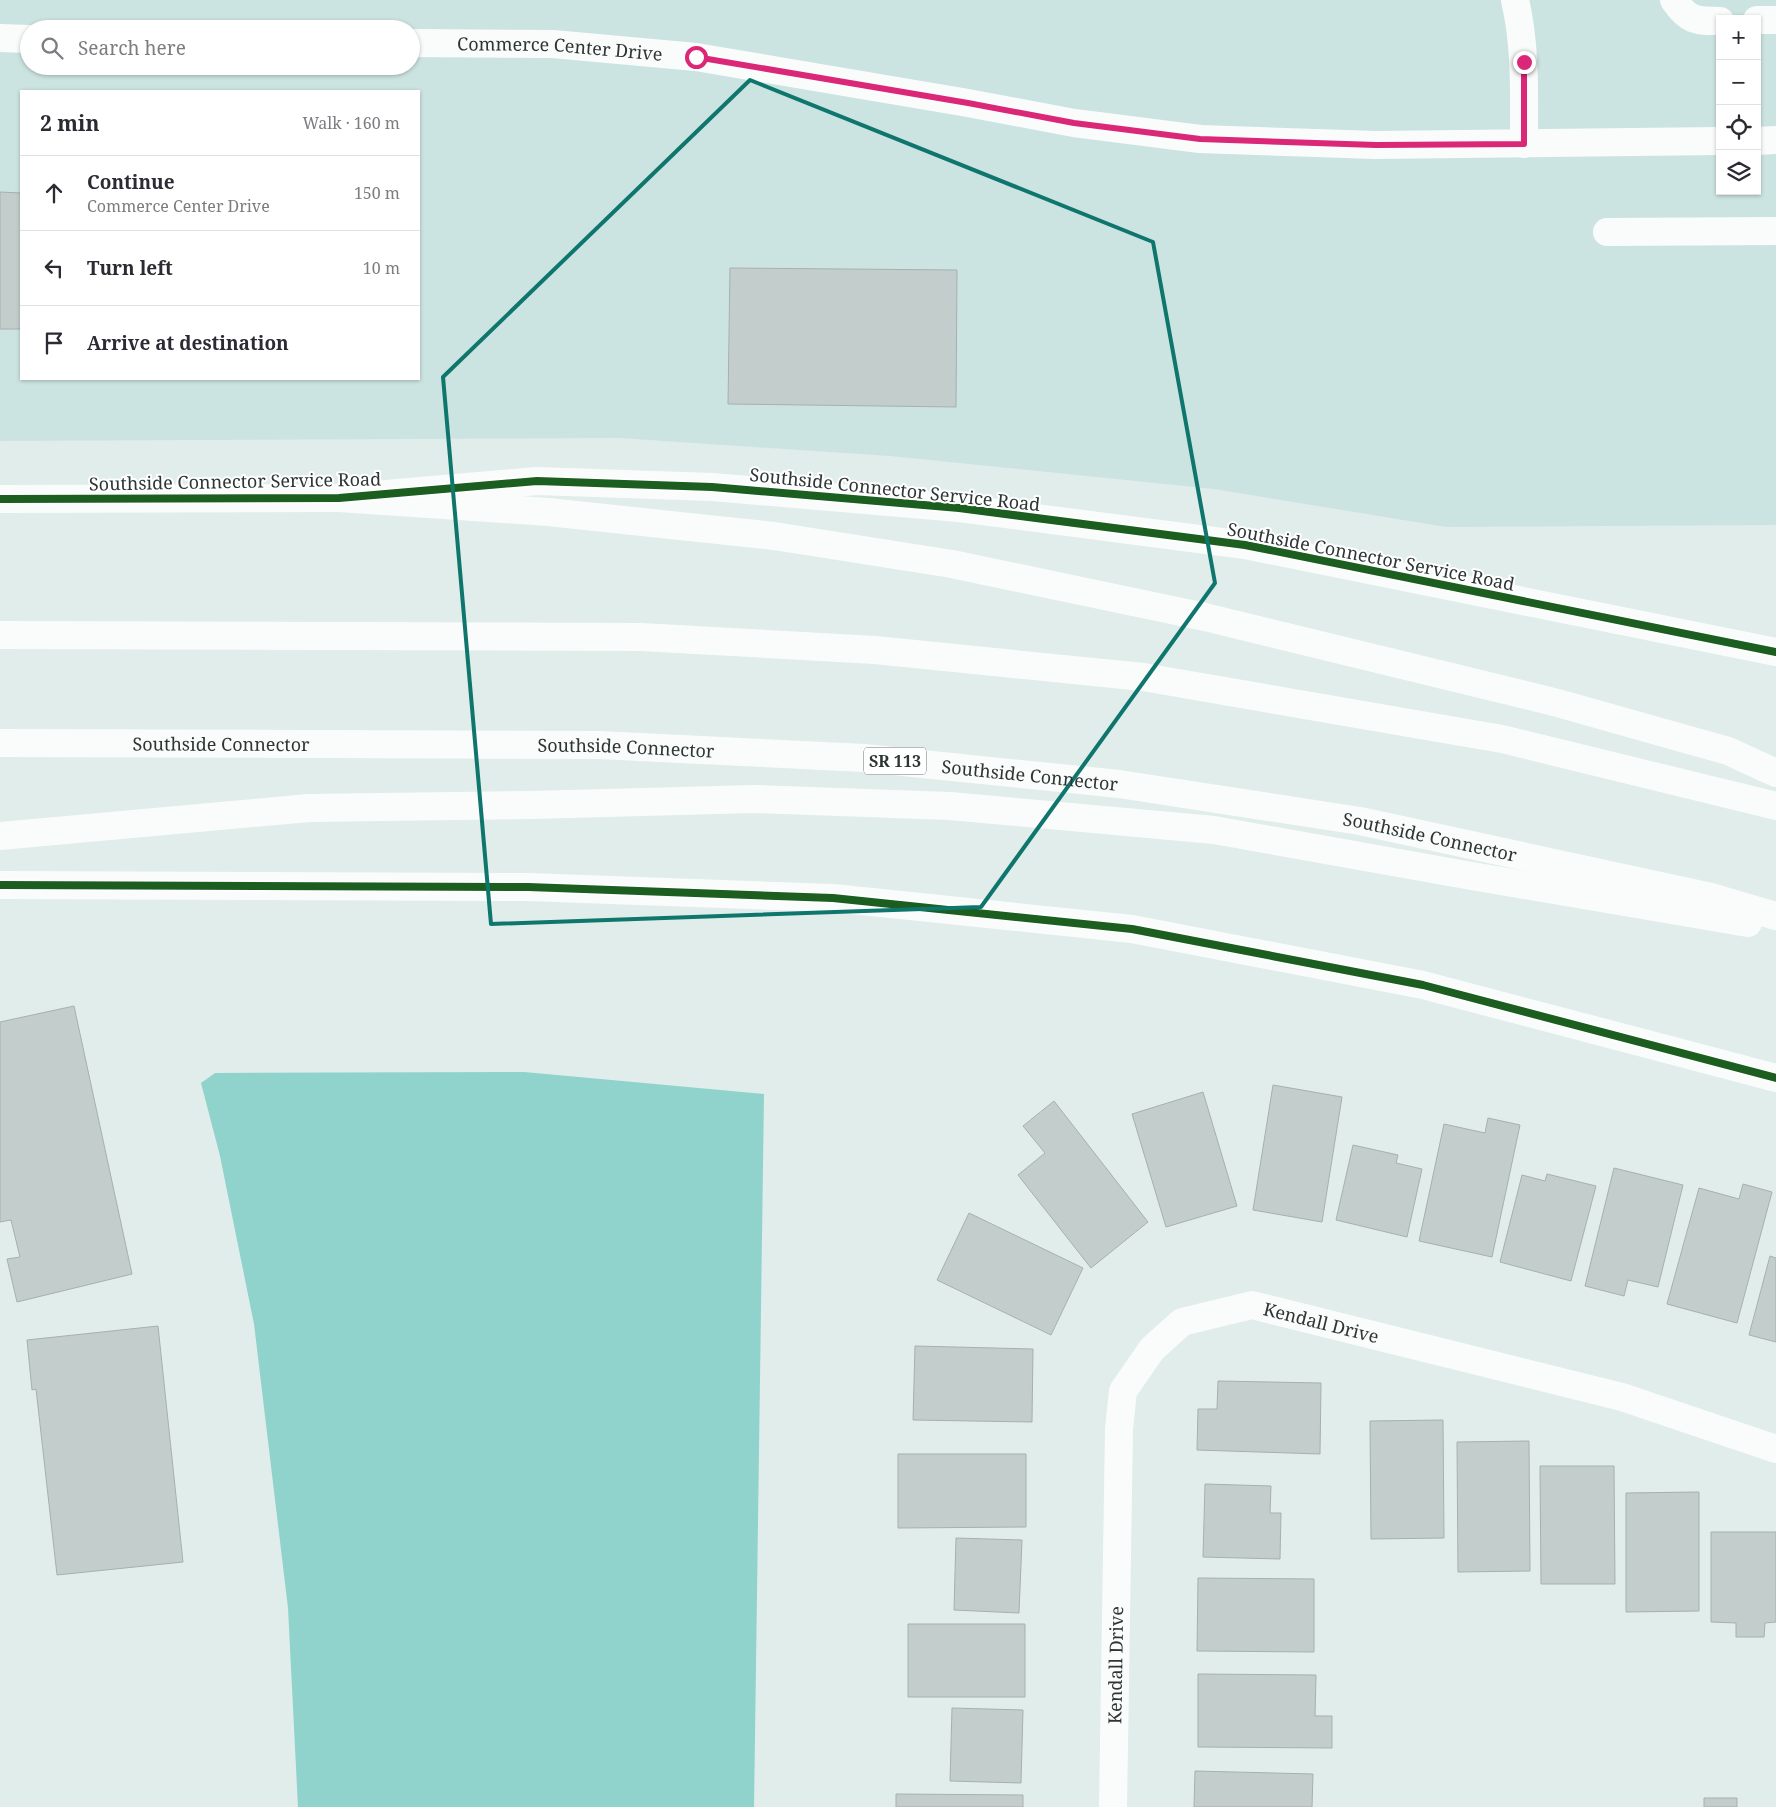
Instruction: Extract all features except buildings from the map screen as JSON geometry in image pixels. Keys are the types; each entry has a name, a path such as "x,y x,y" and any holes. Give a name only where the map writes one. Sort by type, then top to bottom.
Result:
{"main road":[{"path":"1515,0 1520,22 1524,62 1524,144"},
{"path":"1674,0 1682,11 1699,21 1716,21"},
{"path":"1761,20 1776,20"},
{"path":"0,38 20,39"},
{"name":"Commerce Center Drive","path":"420,43 553,44 696,57 959,101 1074,123 1200,139 1376,145 1716,141"},
{"path":"1761,140 1776,140"},
{"path":"1607,232 1776,231"},
{"name":"Southside Connector Service Road","path":"0,499 339,498 537,482 712,487 960,508 1245,545 1776,652"},
{"path":"339,498 567,514 774,536 952,564 1205,617 1554,702 1728,751 1776,773"},
{"path":"0,635 640,637 875,650 1143,677 1483,735 1776,806"},
{"name":"Southside Connector","path":"0,743 598,746 864,758 1119,784 1360,821 1711,897 1776,916"},
{"path":"0,836 308,808 754,799 950,806 1214,830 1776,928"},
{"path":"0,885 528,887 833,898 1132,929 1423,985 1776,1078"},
{"name":"Kendall Drive","path":"1113,1807 1119,1429 1123,1391 1152,1349 1182,1322 1252,1305 1622,1397 1776,1449"}],"highlighted area":[{"path":"750,80 1153,242 1215,583 981,907 491,924 443,377"}],"shaded area":[{"path":"0,0 1776,0 1776,525 1446,527 1214,489 890,456 619,438 0,441"}],"water":[{"path":"524,1072 764,1094 754,1807 298,1807 288,1608 254,1324 220,1156 201,1083 215,1073"}],"cycle path":[{"path":"0,499 339,498 537,481 712,487 959,508 1245,545 1776,652"},
{"path":"0,885 528,887 833,898 1132,929 1423,985 1776,1078"}],"route":[{"path":"696,57 1074,123 1200,139 1376,145 1524,144 1524,62"}]}
